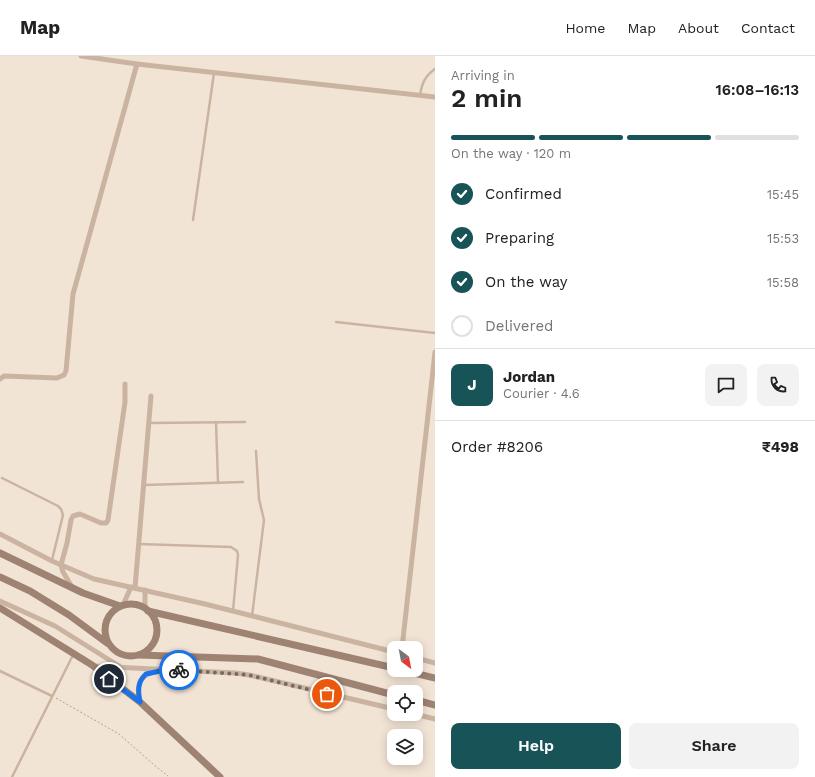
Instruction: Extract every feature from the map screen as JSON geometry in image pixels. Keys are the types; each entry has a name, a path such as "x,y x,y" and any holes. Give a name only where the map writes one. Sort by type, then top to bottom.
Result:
{"main road":[{"path":"0,552 83,593 121,606"},
{"path":"0,577 30,591 69,615 108,643"},
{"path":"387,666 146,609 134,604 121,606 111,612 105,622 105,636 108,643 111,648 125,656 138,655 258,659 387,692"},
{"path":"0,608 92,665 100,673 140,702 220,777"},
{"path":"138,655 151,646 157,635 156,622 152,614 146,609"},
{"path":"423,675 435,678"},
{"path":"423,702 435,705"}],"street":[{"path":"81,56 137,64 435,97"},
{"path":"0,380 4,376 57,378 64,375 66,371 73,294 137,64"},
{"path":"403,641 432,399 435,352"},
{"path":"72,587 63,572 61,565 73,516 76,514 84,515 101,523 106,523 108,520 125,402 125,384"},
{"path":"121,606 133,588 139,544 151,396"},
{"path":"0,534 52,561 94,578 387,650"},
{"path":"144,590 146,609"},
{"path":"0,601 55,626 120,666"},
{"path":"423,660 435,663"},
{"path":"92,665 249,675 387,707"},
{"path":"140,702 138,692 139,684 143,676 150,672 165,670"},
{"path":"318,675 337,696"},
{"path":"423,716 435,719"}],"lane":[{"path":"420,95 422,84 426,77 435,69"},
{"path":"193,220 214,72"},
{"path":"336,322 435,333"},
{"path":"216,422 218,483"},
{"path":"149,423 245,422"},
{"path":"252,616 264,520 259,499 256,451"},
{"path":"2,478 58,506 61,509 63,515 52,561"},
{"path":"143,485 243,482"},
{"path":"139,544 231,547 234,549 238,555 233,612"},
{"path":"12,777 73,654"},
{"path":"0,671 52,696"}],"path":[{"path":"52,696 119,734 168,776"}],"way so far":[{"path":"179,670 249,675 327,694"}],"route":[{"path":"109,679 140,702 138,692 139,684 143,676 150,672 179,670"}]}
